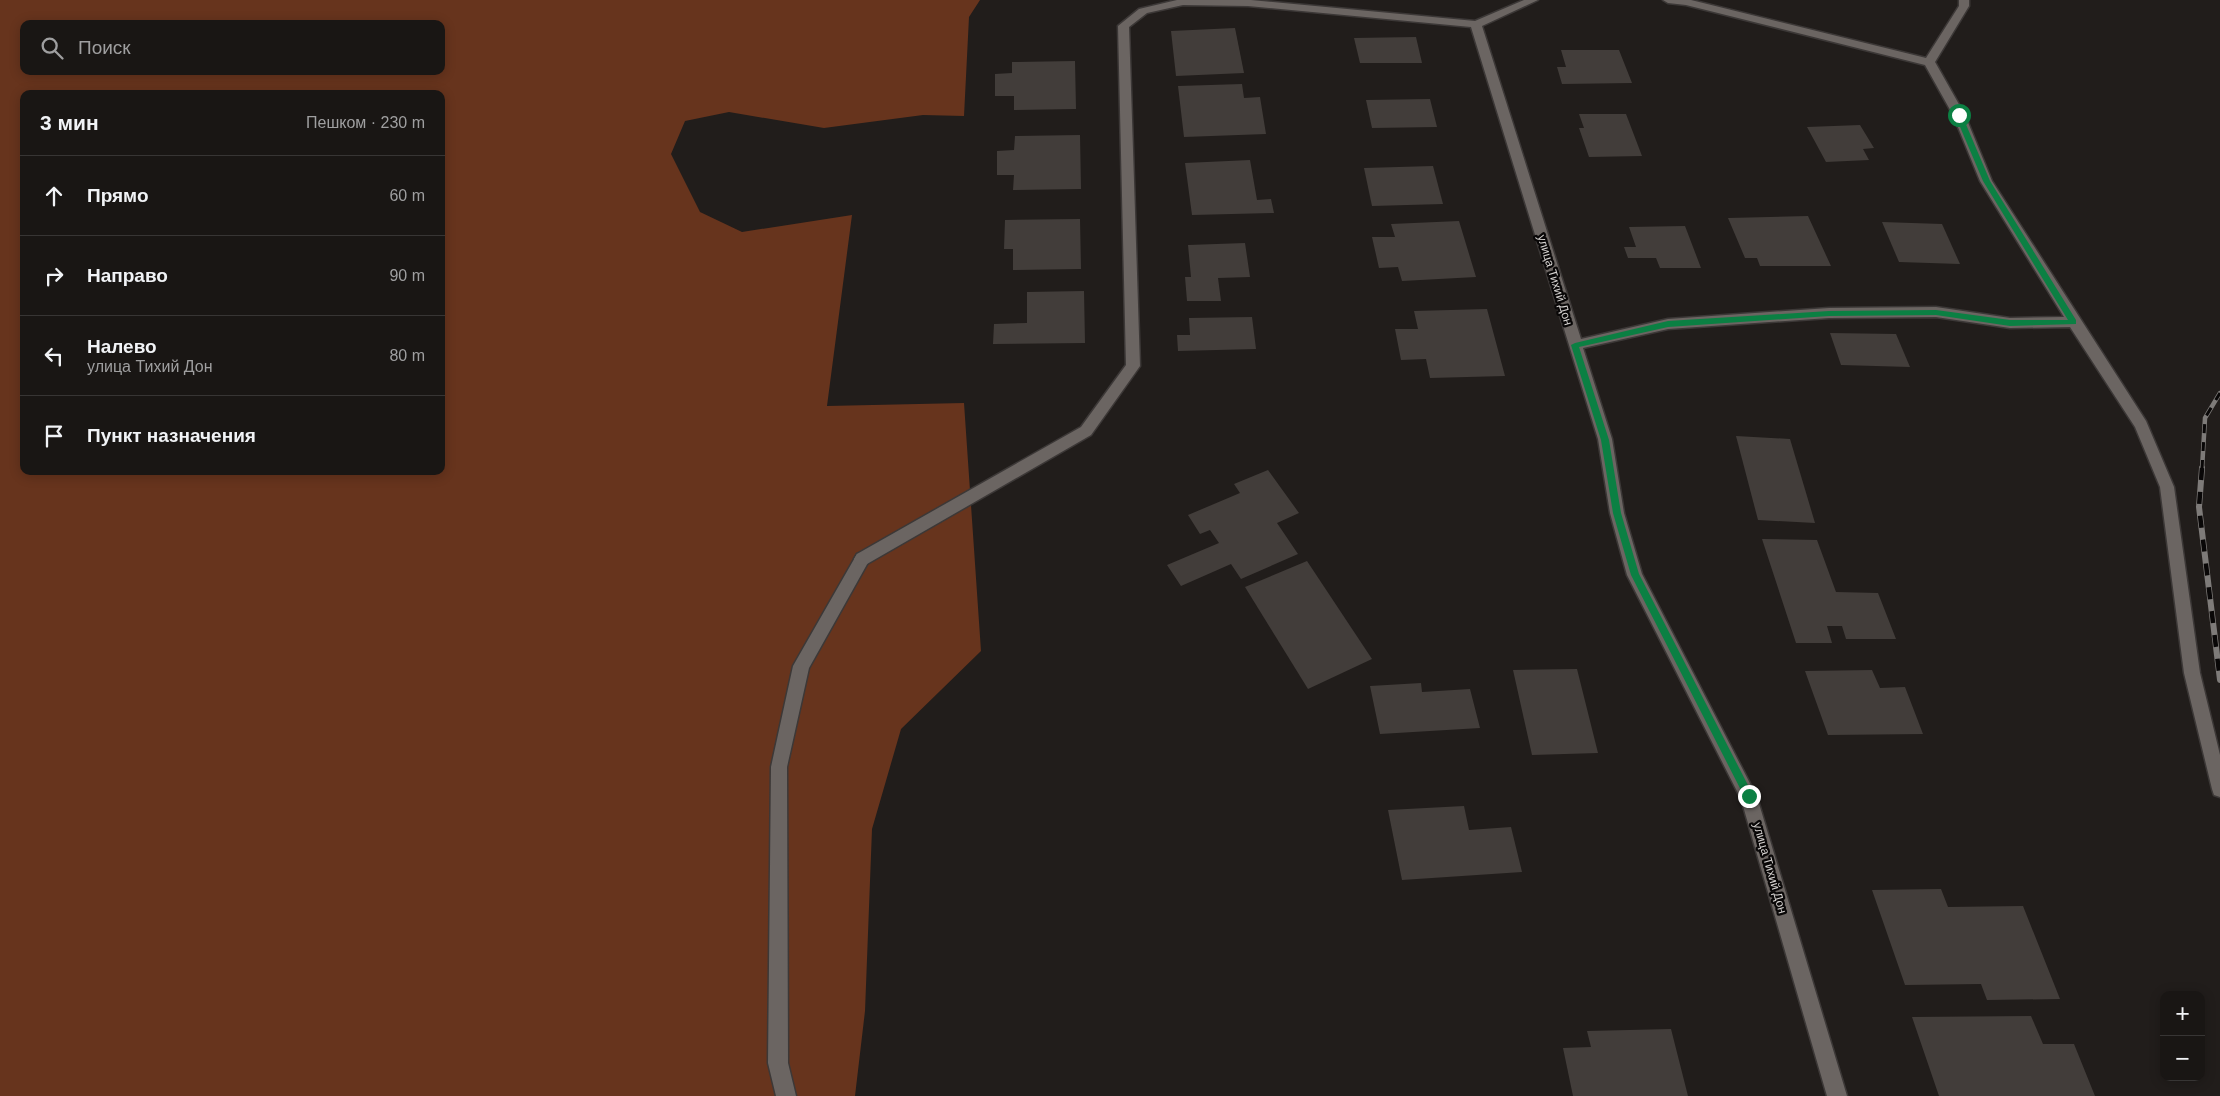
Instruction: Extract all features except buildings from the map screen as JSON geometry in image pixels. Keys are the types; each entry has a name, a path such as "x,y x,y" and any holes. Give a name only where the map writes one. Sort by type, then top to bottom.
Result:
{"street":[{"path":"786,1096 778,1063 779,767 801,666 862,559 1086,431 1132,366 1123,26 1143,11 1183,2 1248,3 1476,24 1533,0"},
{"path":"1668,0 1686,2 1929,62 1959,115 1986,181 2141,425 2167,487 2192,673 2220,789"},
{"path":"1929,62 1964,6 1964,0"},
{"name":"улица Тихий Дон","path":"1476,24 1605,440 1617,513 1635,575 1749,796 1837,1096"},
{"path":"1575,345 1668,324 1829,313 1936,312 2010,323 2074,322"}],"shaded area":[{"path":"0,0 980,0 969,17 964,116 923,115 824,128 729,112 685,121 671,154 700,212 742,232 852,215 827,406 964,403 981,651 901,729 872,829 865,1011 855,1096 0,1096"}],"railway":[{"path":"2202,469 2205,418 2220,393"},
{"path":"2202,468 2199,507 2220,680"}],"route":[{"path":"1749,796 1635,575 1617,513 1605,440 1575,345 1668,324 1829,313 1936,312 2010,323 2074,322 1986,181 1959,115"}]}
